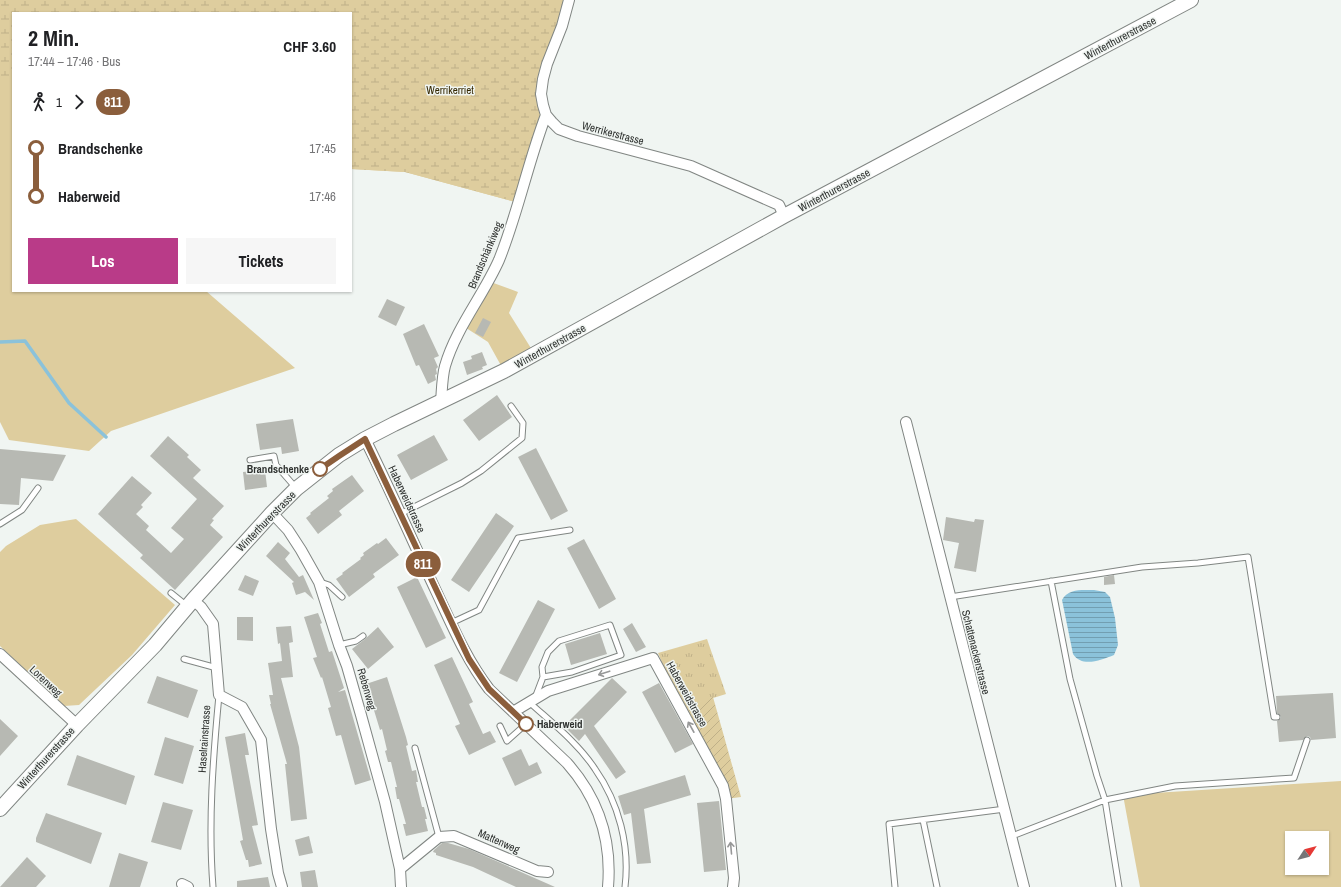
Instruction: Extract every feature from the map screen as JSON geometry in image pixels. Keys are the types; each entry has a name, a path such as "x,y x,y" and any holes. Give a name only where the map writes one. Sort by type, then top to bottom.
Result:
{"main road":[{"name":"Winterthurerstrasse","path":"0,809 77,724 155,645 272,513 296,489 333,460 365,439 504,371 784,216 1191,0"}],"street":[{"path":"546,115 542,94 543,79 547,64 562,26 568,0"},
{"name":"Werrikerstrasse","path":"546,115 559,129 568,133 691,166 779,205 784,216"},
{"name":"Brandschänkiweg","path":"441,402 443,378 448,358 457,337 485,288 498,260 524,188 538,136 546,115"},
{"name":"Schattenackerstrasse","path":"906,422 1024,887"},
{"name":"Haberweidstrasse","path":"365,439 451,623 479,676 489,689 512,712 567,763 587,790 599,816 605,837 608,865 608,887"},
{"name":"Rebenweg","path":"272,513 288,530 319,582 362,715 385,802 400,869 401,887"},
{"name":"Haselrainstrasse","path":"191,603 201,607 213,624 219,695"},
{"name":"Lorenweg","path":"0,654 77,724"},
{"name":"Haberweidstrasse","path":"512,712 548,691 653,658 723,786 726,799 734,878 733,887"},
{"path":"219,695 242,707 261,740 271,829 278,873 282,887"},
{"name":"Mattenweg","path":"439,837 454,836 537,871 548,872"},
{"path":"400,869 439,837"}],"lane":[{"path":"400,514 481,471 522,438 523,423 511,406"},
{"path":"250,460 274,456 276,465 296,489"},
{"path":"0,524 22,510 38,488"},
{"path":"451,623 479,610 518,538 570,530"},
{"path":"950,597 1142,567 1198,563 1248,557 1274,717 1277,717"},
{"path":"1051,581 1070,679 1105,800 1119,887"},
{"path":"319,582 329,585 342,597"},
{"path":"171,594 191,603"},
{"path":"543,677 572,672 621,655 610,625 559,641 548,652 542,667 543,677 531,700 573,742 595,768 609,792 616,811 625,846 625,887"},
{"path":"339,644 356,641 363,636"},
{"path":"184,659 217,668"},
{"name":"Haselrainstrasse","path":"213,887 211,827 219,695"},
{"path":"500,726 507,742 526,724"},
{"path":"1012,836 1105,800 1175,786 1294,778 1307,740"},
{"path":"415,748 439,837"},
{"path":"895,887 889,824 1005,809"},
{"path":"923,820 937,887"}],"green space":[{"path":"0,0 569,0 555,44 519,203 405,172 352,169 352,12 12,12 12,292 207,292 295,368 111,431 89,451 9,440 0,422"},
{"name":"Werrikerriet","path":"0,0 569,0 543,79 546,115 519,203 405,172 352,169 352,12 12,12 12,76 0,76"},
{"path":"488,281 518,292 509,313 534,353 504,371 488,342 463,326"},
{"path":"76,519 175,605 132,655 79,705 64,706 0,646 0,552 6,546 40,525"},
{"path":"707,639 726,694 681,708 658,653"},
{"path":"713,697 741,797 726,799 681,708"},
{"path":"1341,781 1341,887 1140,887 1123,795"}],"water":[{"path":"1081,590 1105,592 1110,597 1115,618 1118,645 1114,655 1098,661 1086,662 1081,661 1073,654 1062,600 1068,593"}],"building":[{"path":"387,299 405,307 396,326 378,317"},
{"path":"483,318 491,322 483,337 475,333"},
{"path":"424,324 439,356 434,358 438,367 436,369 437,374 435,375 436,380 428,384 419,365 416,366 403,334"},
{"path":"482,352 487,365 482,367 483,369 467,375 463,362 472,359 471,356"},
{"path":"497,395 512,417 479,441 463,420"},
{"path":"293,419 299,451 282,454 281,447 260,450 256,424"},
{"path":"434,435 448,460 411,480 397,455"},
{"path":"168,436 189,455 187,457 201,470 193,478 224,506 212,519 214,520 210,525 223,537 175,590 140,558 143,555 98,514 132,476 152,493 141,505 143,507 136,514 149,526 146,530 171,553 184,539 171,528 197,499 150,456"},
{"path":"536,448 568,511 551,520 518,457"},
{"path":"0,449 66,455 53,481 21,478 19,505 0,504"},
{"path":"265,470 267,487 245,490 243,472"},
{"path":"352,475 364,491 339,511 342,515 318,534 306,518 329,498 327,496 333,491 332,489"},
{"path":"496,513 514,526 469,592 451,580"},
{"path":"946,517 974,522 975,519 984,520 976,572 954,568 959,543 943,540"},
{"path":"386,538 399,555 373,574 375,577 349,597 336,579 361,559 360,558 364,555 363,553"},
{"path":"584,539 616,599 599,609 567,548"},
{"path":"278,542 290,553 285,559 299,577 303,575 314,600 305,592 296,595 292,583 294,582 266,556"},
{"path":"245,575 259,581 253,596 238,590"},
{"path":"1114,575 1115,584 1104,585 1104,577"},
{"path":"417,577 446,638 426,648 397,587"},
{"path":"538,600 555,609 517,682 499,673"},
{"path":"318,613 329,652 332,651 344,688 338,692 345,690 371,780 355,785 341,735 336,736 328,708 331,707 322,677 321,678 313,658 317,657 304,617"},
{"path":"237,617 253,617 253,641 237,640"},
{"path":"632,623 646,647 636,652 623,629"},
{"path":"291,626 293,642 289,643 293,677 281,678 299,747 307,819 291,821 285,764 287,764 270,704 269,695 273,695 268,663 282,661 276,627"},
{"path":"378,627 394,647 368,669 352,649"},
{"path":"600,633 607,654 571,665 565,644"},
{"path":"452,657 473,702 469,704 483,734 490,731 496,742 469,755 455,726 460,724 434,665"},
{"path":"157,676 198,690 188,718 147,703"},
{"path":"387,677 406,737 408,745 406,746 412,771 416,770 418,782 416,782 422,807 424,807 427,819 425,819 428,831 406,836 403,824 406,824 399,799 397,799 395,787 397,787 391,762 388,762 382,729 380,730 366,684"},
{"path":"612,678 627,692 594,726 626,772 616,779 585,734 579,741 564,726"},
{"path":"659,683 693,744 675,753 642,692"},
{"path":"1333,693 1336,738 1311,740 1310,737 1307,736 1303,740 1279,742 1277,721 1281,717 1277,713 1276,696"},
{"path":"0,719 18,736 0,756"},
{"path":"245,733 249,755 245,755 258,825 252,826 262,864 249,867 248,860 246,860 240,841 243,840 225,737"},
{"path":"165,737 194,746 183,784 154,775"},
{"path":"521,749 529,766 537,762 542,773 515,786 502,758"},
{"path":"77,755 135,776 126,805 67,785"},
{"path":"685,775 691,795 644,809 651,863 637,864 631,813 624,815 618,796"},
{"path":"719,801 726,870 704,872 697,803"},
{"path":"163,802 193,810 181,850 151,842"},
{"path":"46,813 102,833 91,864 36,842 36,838"},
{"path":"309,836 313,853 299,856 295,840"},
{"path":"442,843 448,843 469,849 555,887 516,887 473,867 436,855 436,853 433,852 434,850"},
{"path":"119,853 148,862 140,887 109,887"},
{"path":"27,857 46,876 36,887 0,887"},
{"path":"315,870 318,887 302,887 300,872"},
{"path":"268,877 270,887 237,887 237,881"}],"waterway":[{"path":"0,342 25,341 69,403 106,437"}],"bus line":[{"name":"811","path":"320,469 365,439 469,659 489,689 526,724"}],"place":[{"name":"Brandschenke","path":"320,469"},
{"name":"Haberweid","path":"526,724"}]}
